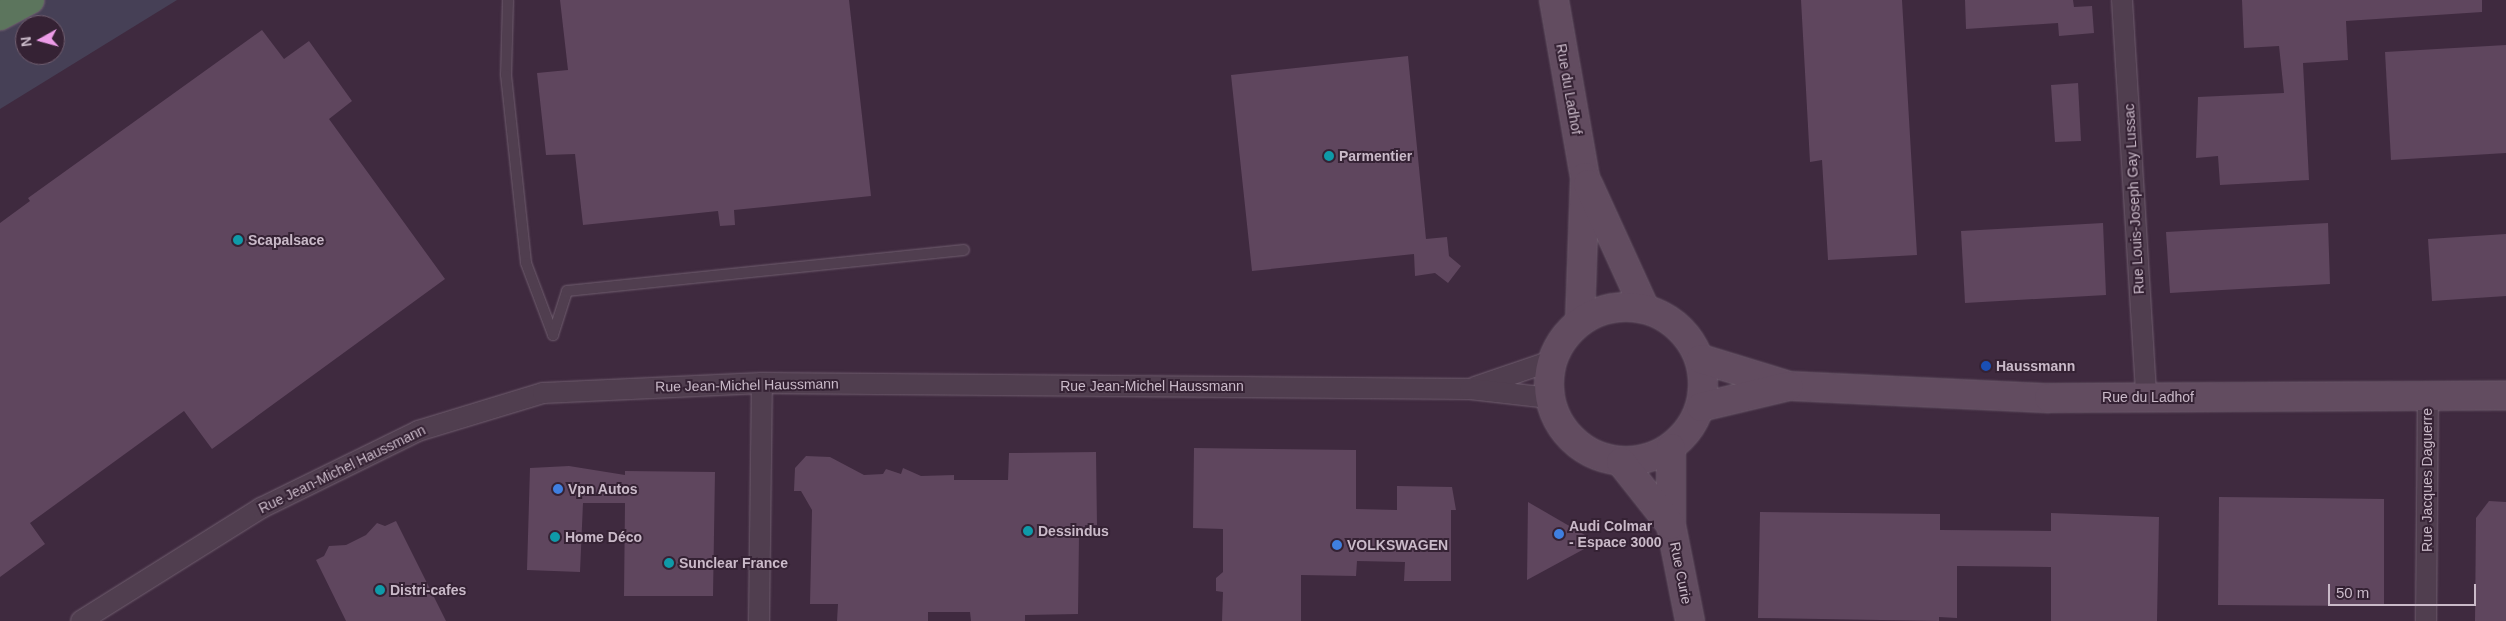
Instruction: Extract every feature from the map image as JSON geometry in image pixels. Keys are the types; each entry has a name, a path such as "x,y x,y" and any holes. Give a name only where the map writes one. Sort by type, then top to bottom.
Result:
{"highway":[{"path":"0,16 30,0"}],"main road":[{"name":"Rue du Ladhof","path":"1554,0 1585,177 1580,320"},
{"name":"Rue du Ladhof","path":"1585,177 1644,307"},
{"path":"1611,307 1644,307 1679,326 1701,359 1701,407 1689,430 1671,448 1647,459 1621,462 1596,456 1574,442 1558,422 1549,398 1551,361 1563,338 1580,320 1611,307"},
{"name":"Rue du Ladhof","path":"1701,359 1790,386 2049,398 2428,399 2506,396"},
{"name":"Rue du Ladhof","path":"1701,407 1790,386"},
{"name":"Rue Curie","path":"1671,448 1671,525 1690,621"},
{"name":"Rue Curie","path":"1621,462 1671,525"}],"street":[{"name":"Rue Louis-Joseph Gay Lussac","path":"2122,0 2146,397"},
{"name":"Rue Jean-Michel Haussmann","path":"1470,389 1551,361"},
{"name":"Rue Jean-Michel Haussmann","path":"81,621 261,508 418,430 459,416 543,393 762,383 1470,389 1549,398"},
{"path":"759,621 762,383"},
{"name":"Rue Jacques Daguerre","path":"2426,621 2428,399"}],"lane":[{"path":"508,0 506,75 526,262 553,335 567,291 964,250"}],"shaded area":[{"path":"0,0 177,0 0,109"}],"building":[{"path":"560,0 849,0 871,196 734,210 735,225 720,226 718,211 583,225 575,154 546,155 537,73 568,70"},
{"path":"1801,0 1902,0 1917,255 1828,260 1822,160 1810,162"},
{"path":"1965,0 2073,0 2074,7 2092,6 2094,33 2059,36 2058,23 1966,29"},
{"path":"2242,0 2482,0 2482,12 2346,21 2348,60 2303,63 2309,180 2220,185 2218,156 2196,158 2198,97 2284,93 2279,46 2244,48"},
{"name":"Scapalsace","path":"262,30 284,59 309,41 352,101 329,119 445,279 212,449 184,411 30,523 45,544 0,577 0,223 30,201 28,198"},
{"path":"2506,45 2506,153 2391,160 2385,52"},
{"name":"Parmentier","path":"1408,56 1426,239 1447,237 1449,256 1461,266 1448,283 1435,273 1415,276 1414,254 1252,271 1231,75"},
{"path":"2078,83 2081,141 2055,142 2051,85"},
{"path":"2103,223 2106,295 1965,303 1961,231"},
{"path":"2328,223 2330,284 2170,293 2166,232"},
{"path":"2506,234 2506,296 2432,301 2428,239"},
{"name":"VOLKSWAGEN","path":"1194,448 1356,450 1356,509 1397,510 1397,486 1452,487 1456,510 1451,510 1451,581 1404,581 1405,562 1357,561 1356,576 1301,575 1301,621 1222,621 1223,592 1216,591 1216,578 1223,572 1223,529 1193,528"},
{"path":"1096,452 1097,525 1085,525 1084,537 1079,536 1078,614 1025,615 1025,621 971,621 970,612 928,612 928,621 837,621 838,604 810,604 812,510 801,491 794,491 795,468 806,456 830,457 864,475 883,474 886,469 901,474 903,468 921,476 954,475 954,480 1008,480 1009,453"},
{"name":"Sunclear France","path":"569,466 625,475 625,471 715,472 713,596 624,596 625,503 583,503 580,572 527,570 530,468"},
{"path":"2219,497 2384,499 2384,606 2218,605"},
{"path":"2489,501 2506,502 2506,621 2475,621 2476,518"},
{"path":"1528,502 1597,542 1527,580"},
{"path":"1760,512 1940,514 1940,530 2051,531 2051,513 2159,517 2157,621 2051,621 2051,567 1957,566 1957,618 1939,617 1939,621 1758,618"},
{"name":"Distri-cafes","path":"396,521 446,621 346,621 316,560 324,556 329,546 346,545 366,535 377,523 385,526"}],"place":[{"name":"Parmentier","path":"1329,156"},
{"name":"Scapalsace","path":"238,240"},
{"name":"Haussmann","path":"1986,366"},
{"name":"Vpn Autos","path":"558,489"},
{"name":"Dessindus","path":"1028,531"},
{"name":"Audi Colmar - Espace 3000","path":"1559,534"},
{"name":"Home Déco","path":"555,537"},
{"name":"VOLKSWAGEN","path":"1337,545"},
{"name":"Sunclear France","path":"669,563"},
{"name":"Distri-cafes","path":"380,590"}]}
